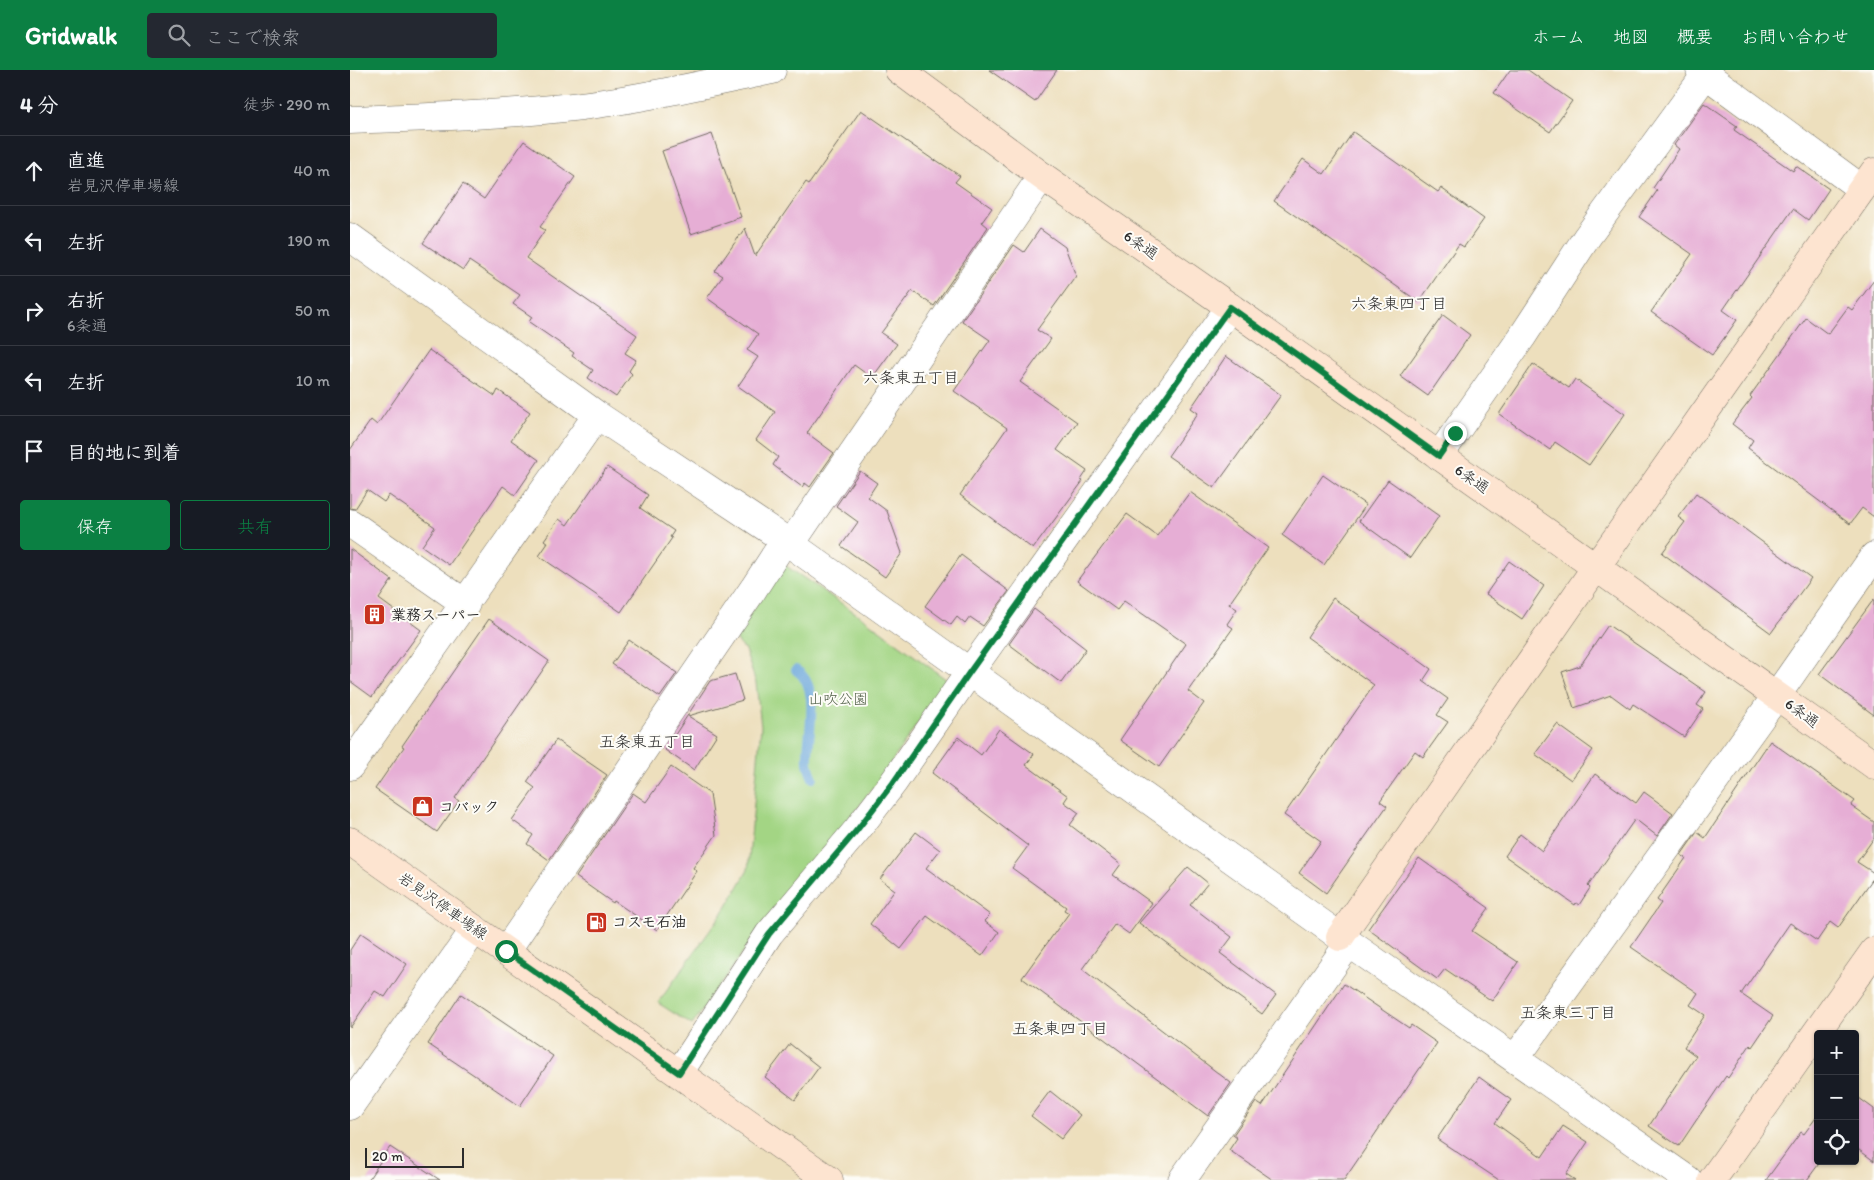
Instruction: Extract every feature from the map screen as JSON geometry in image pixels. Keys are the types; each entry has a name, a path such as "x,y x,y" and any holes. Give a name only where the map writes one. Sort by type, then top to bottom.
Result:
{"street":[{"path":"350,120 502,114 581,106 627,99 772,70"},
{"name":"6条通","path":"899,70 1042,176 1230,307 1874,765"},
{"path":"1182,1180 1596,567 1868,180 1703,72 1587,236 1522,336 1439,456"},
{"path":"506,951 754,588 1042,176"},
{"path":"350,238 597,415 787,543 1344,940 1688,1180"},
{"path":"679,1073 769,934 857,830 893,783 969,673 1230,307"},
{"path":"350,766 466,604 597,415"},
{"path":"350,523 466,604"},
{"path":"1516,1059 1777,695 1874,556"},
{"name":"岩見沢停車場線","path":"350,841 829,1180"},
{"path":"350,1106 475,928"},
{"path":"1712,1180 1874,951"}],"green space":[{"name":"山吹公園","path":"783,564 866,620 947,680 888,767 846,824 784,894 692,1025 658,1003 726,908 748,870 761,726 756,683 745,650 734,637"}],"building":[{"path":"989,70 1057,70 1035,102"},
{"path":"1510,70 1528,70 1572,101 1550,132 1494,93"},
{"path":"1704,103 1737,126 1734,130 1793,171 1796,166 1829,189 1808,220 1793,209 1723,310 1737,320 1712,355 1651,312 1692,254 1639,217 1657,191 1653,188 1679,149 1674,145"},
{"path":"861,110 960,176 955,182 992,208 982,222 988,227 934,306 912,291 881,333 897,344 872,378 854,365 807,433 834,453 810,487 805,483 802,487 773,465 778,457 756,440 775,412 738,386 758,357 747,350 758,334 707,298 723,276 715,271 745,228 755,256 806,182 809,184"},
{"path":"1353,132 1438,192 1441,188 1484,219 1464,247 1459,244 1419,302 1274,201 1303,159 1324,174"},
{"path":"712,134 741,217 691,234 662,151"},
{"path":"524,141 575,177 540,227 545,230 526,258 637,335 625,353 636,360 629,371 632,374 616,397 588,378 593,370 572,356 574,353 529,322 532,317 513,304 520,295 469,261 463,270 423,243 463,184 484,199"},
{"path":"1040,229 1065,247 1076,276 1037,330 1051,339 1020,382 1077,422 1057,450 1087,471 1081,480 1083,481 1033,549 960,495 1007,428 954,391 990,340 962,321 1014,245 1024,252"},
{"path":"1874,280 1874,517 1862,508 1850,524 1748,448 1753,440 1732,424 1752,398 1750,396 1806,318 1828,334 1848,307 1852,310"},
{"path":"1443,315 1470,335 1428,396 1400,376"},
{"path":"429,350 495,396 498,390 530,412 511,440 539,460 515,495 503,486 449,565 422,546 435,527 389,495 384,502 367,490 355,509 350,508 350,450 371,420 377,425"},
{"path":"1226,356 1281,395 1214,488 1168,456 1198,413 1191,408"},
{"path":"1533,364 1569,388 1575,379 1625,414 1589,465 1555,442 1550,450 1499,414"},
{"path":"607,467 648,495 640,508 674,531 670,537 672,538 621,612 539,556 548,543 544,540 559,519 567,525"},
{"path":"860,471 877,483 868,497 887,511 902,553 885,577 841,546 858,522 836,506"},
{"path":"1323,475 1366,505 1324,565 1282,535"},
{"path":"1388,480 1439,516 1410,558 1359,521"},
{"path":"1190,492 1268,548 1229,604 1237,609 1227,624 1233,628 1188,691 1204,703 1159,767 1120,740 1186,644 1124,601 1117,610 1077,581 1127,514 1157,536"},
{"path":"1696,493 1811,578 1771,633 1662,553 1685,522 1678,517"},
{"name":"業務スーパー","path":"350,549 392,580 379,599 421,630 372,697 350,681"},
{"path":"961,555 1009,591 983,626 970,617 965,624 957,617 951,625 925,606"},
{"path":"1509,561 1544,586 1522,619 1486,594"},
{"path":"1333,598 1431,669 1423,681 1448,699 1437,715 1448,722 1423,757 1415,751 1380,801 1387,806 1326,893 1299,873 1321,841 1284,815 1374,685 1307,637"},
{"path":"1874,599 1874,715 1819,674"},
{"path":"1034,609 1086,649 1061,683 1009,644"},
{"path":"489,619 549,661 455,798 459,801 437,832 375,789 404,747 402,746"},
{"path":"1608,625 1706,692 1697,705 1703,709 1684,737 1633,704 1630,709 1611,695 1574,708 1562,672 1580,666"},
{"path":"629,640 677,673 660,697 612,664"},
{"path":"735,674 743,700 688,716 717,734 694,770 665,750 710,681"},
{"path":"1557,724 1593,750 1571,780 1535,754"},
{"path":"999,729 1034,754 1026,765 1068,796 1064,802 1079,813 1070,825 1121,864 1113,875 1152,903 1129,934 1115,924 1082,969 1231,1083 1208,1116 1022,978 1069,913 1064,910 1066,907 1012,868 1028,846 932,773 958,737 981,755"},
{"path":"556,740 607,775 549,860 527,844 533,835 512,820 535,788 527,782"},
{"path":"1770,741 1855,801 1851,806 1874,822 1874,838 1857,862 1874,873 1874,877 1838,928 1830,922 1817,941 1790,923 1741,994 1773,1016 1752,1047 1750,1045 1728,1078 1726,1076 1679,1146 1649,1126 1696,1056 1684,1047 1705,1015 1690,1005 1698,993 1631,947 1661,903 1657,900 1686,858 1681,855 1697,832 1705,838"},
{"path":"671,767 710,794 716,835 693,868 697,871 657,930 576,877 633,793 646,802"},
{"path":"1595,774 1636,803 1644,792 1673,813 1657,836 1635,819 1588,886 1590,888 1579,905 1576,903 1575,905 1505,856 1520,834 1542,851"},
{"path":"916,832 940,850 926,868 990,915 984,921 999,932 982,956 927,916 901,949 870,924 895,890 880,879"},
{"path":"1419,858 1489,908 1472,931 1518,962 1492,1001 1445,969 1437,979 1368,929"},
{"path":"1188,867 1208,883 1190,905 1232,937 1220,953 1276,995 1262,1014 1139,923"},
{"path":"361,933 407,964 385,997 375,991 350,1028 350,950"},
{"path":"1344,984 1409,1028 1411,1025 1437,1043 1344,1180 1273,1180 1229,1150 1237,1138 1233,1135 1256,1102 1262,1106"},
{"path":"461,994 553,1056 520,1106 428,1044"},
{"path":"790,1044 819,1067 795,1100 765,1077"},
{"path":"1479,1077 1511,1100 1495,1123 1542,1157 1563,1126 1588,1142 1566,1174 1575,1180 1499,1180 1437,1139"},
{"path":"1050,1091 1080,1115 1061,1139 1031,1116"},
{"path":"1859,1098 1874,1109 1874,1161 1859,1150"},
{"path":"1814,1120 1814,1165 1818,1165 1807,1180 1766,1180 1801,1132 1804,1134"},
{"path":"390,1147 440,1180 368,1180"}],"waterway":[{"path":"796,670 804,678 809,688 811,700 808,763 813,778"}],"place":[{"name":"業務スーパー","path":"375,615"},
{"name":"コバック","path":"423,807"},
{"name":"コスモ石油","path":"596,922"}],"district":[{"name":"六条東四丁目","path":"1399,303"},
{"name":"六条東五丁目","path":"911,377"},
{"name":"五条東五丁目","path":"647,741"},
{"name":"五条東三丁目","path":"1568,1012"},
{"name":"五条東四丁目","path":"1060,1028"}],"route":[{"path":"506,951 679,1073 769,934 857,830 893,783 969,673 1230,307 1439,456 1455,433"}]}
